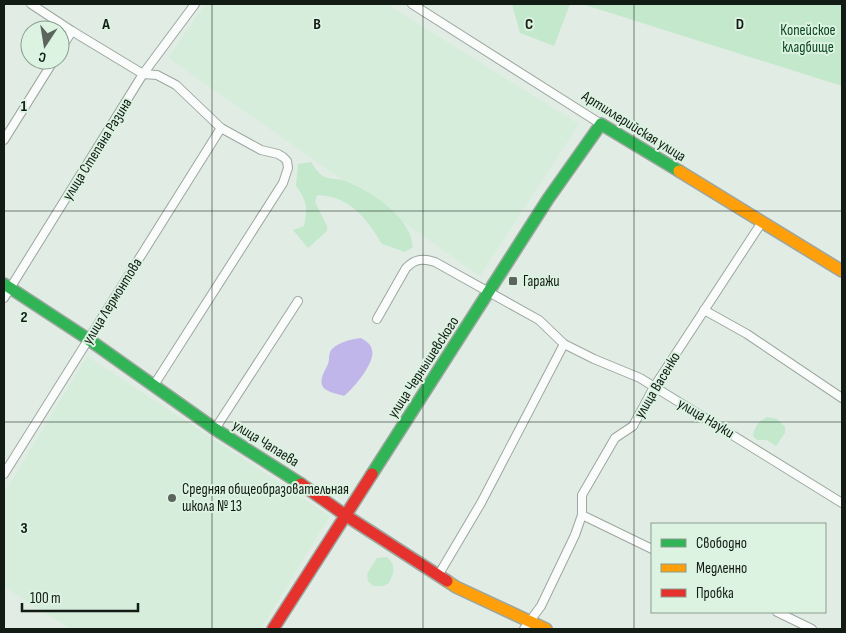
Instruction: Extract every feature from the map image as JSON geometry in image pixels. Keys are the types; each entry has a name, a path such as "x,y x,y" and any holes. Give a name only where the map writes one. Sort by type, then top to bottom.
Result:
{"street":[{"path":"31,4 143,74 157,75 176,86 221,128 261,150 278,154 287,161 288,168 283,183 154,385"},
{"name":"улица Степана Разина","path":"6,290 143,74 195,4"},
{"name":"Артиллерийская улица","path":"412,4 601,124 842,271"},
{"path":"4,140 48,70"},
{"name":"улица Чернышевского","path":"273,629 548,199 601,124"},
{"name":"улица Лермонтова","path":"4,474 221,128"},
{"name":"улица Васенко","path":"527,625 542,606 575,535 582,515 582,495 615,438 633,426 654,387 762,222"},
{"name":"улица Науки","path":"377,319 406,268 412,262 420,259 435,262 539,320 564,344 640,378 842,503"},
{"name":"улица Чапаева","path":"6,290 88,339 214,429 280,469 345,515 439,574 456,587 527,625 546,629"},
{"path":"214,429 298,301"},
{"path":"704,310 747,334 842,398"},
{"path":"439,574 481,503 564,344"},
{"path":"582,515 651,549"},
{"path":"779,613 812,629"}],"shaded area":[{"path":"205,4 387,4 579,124 480,276 168,58"},
{"path":"361,338 371,346 372,350 371,361 363,375 344,396 325,389 322,380 331,351 342,343"},
{"name":"Средняя общеобразовательная школа № 13","path":"87,356 330,516 261,629 71,629 4,587 4,493"}],"green space":[{"path":"512,4 570,4 554,46 520,33"},
{"name":"Копейское кладбище","path":"582,4 842,4 842,86"},
{"path":"311,162 324,177 350,183 384,203 404,224 410,234 413,247 405,252 382,244 356,210 348,204 329,196 317,195 315,202 327,226 327,231 308,248 293,230 304,226 306,214 306,205 296,186 298,164"},
{"path":"767,417 777,419 785,427 785,433 776,446 767,440 757,440 753,436 757,425"},
{"path":"387,557 393,567 390,580 388,584 383,586 373,586 368,581 367,574 377,558"}],"traffic: fast":[{"path":"372,474 548,199 601,124 679,171"},
{"path":"4,284 88,339 215,429 301,484"}],"traffic: slow":[{"path":"679,171 842,271"},
{"path":"447,581 546,629"}],"traffic: jam":[{"path":"273,629 372,474"},
{"path":"301,484 447,581"}],"place":[{"name":"Гаражи","path":"513,281"},
{"name":"Средняя общеобразовательная школа № 13","path":"172,498"}]}
